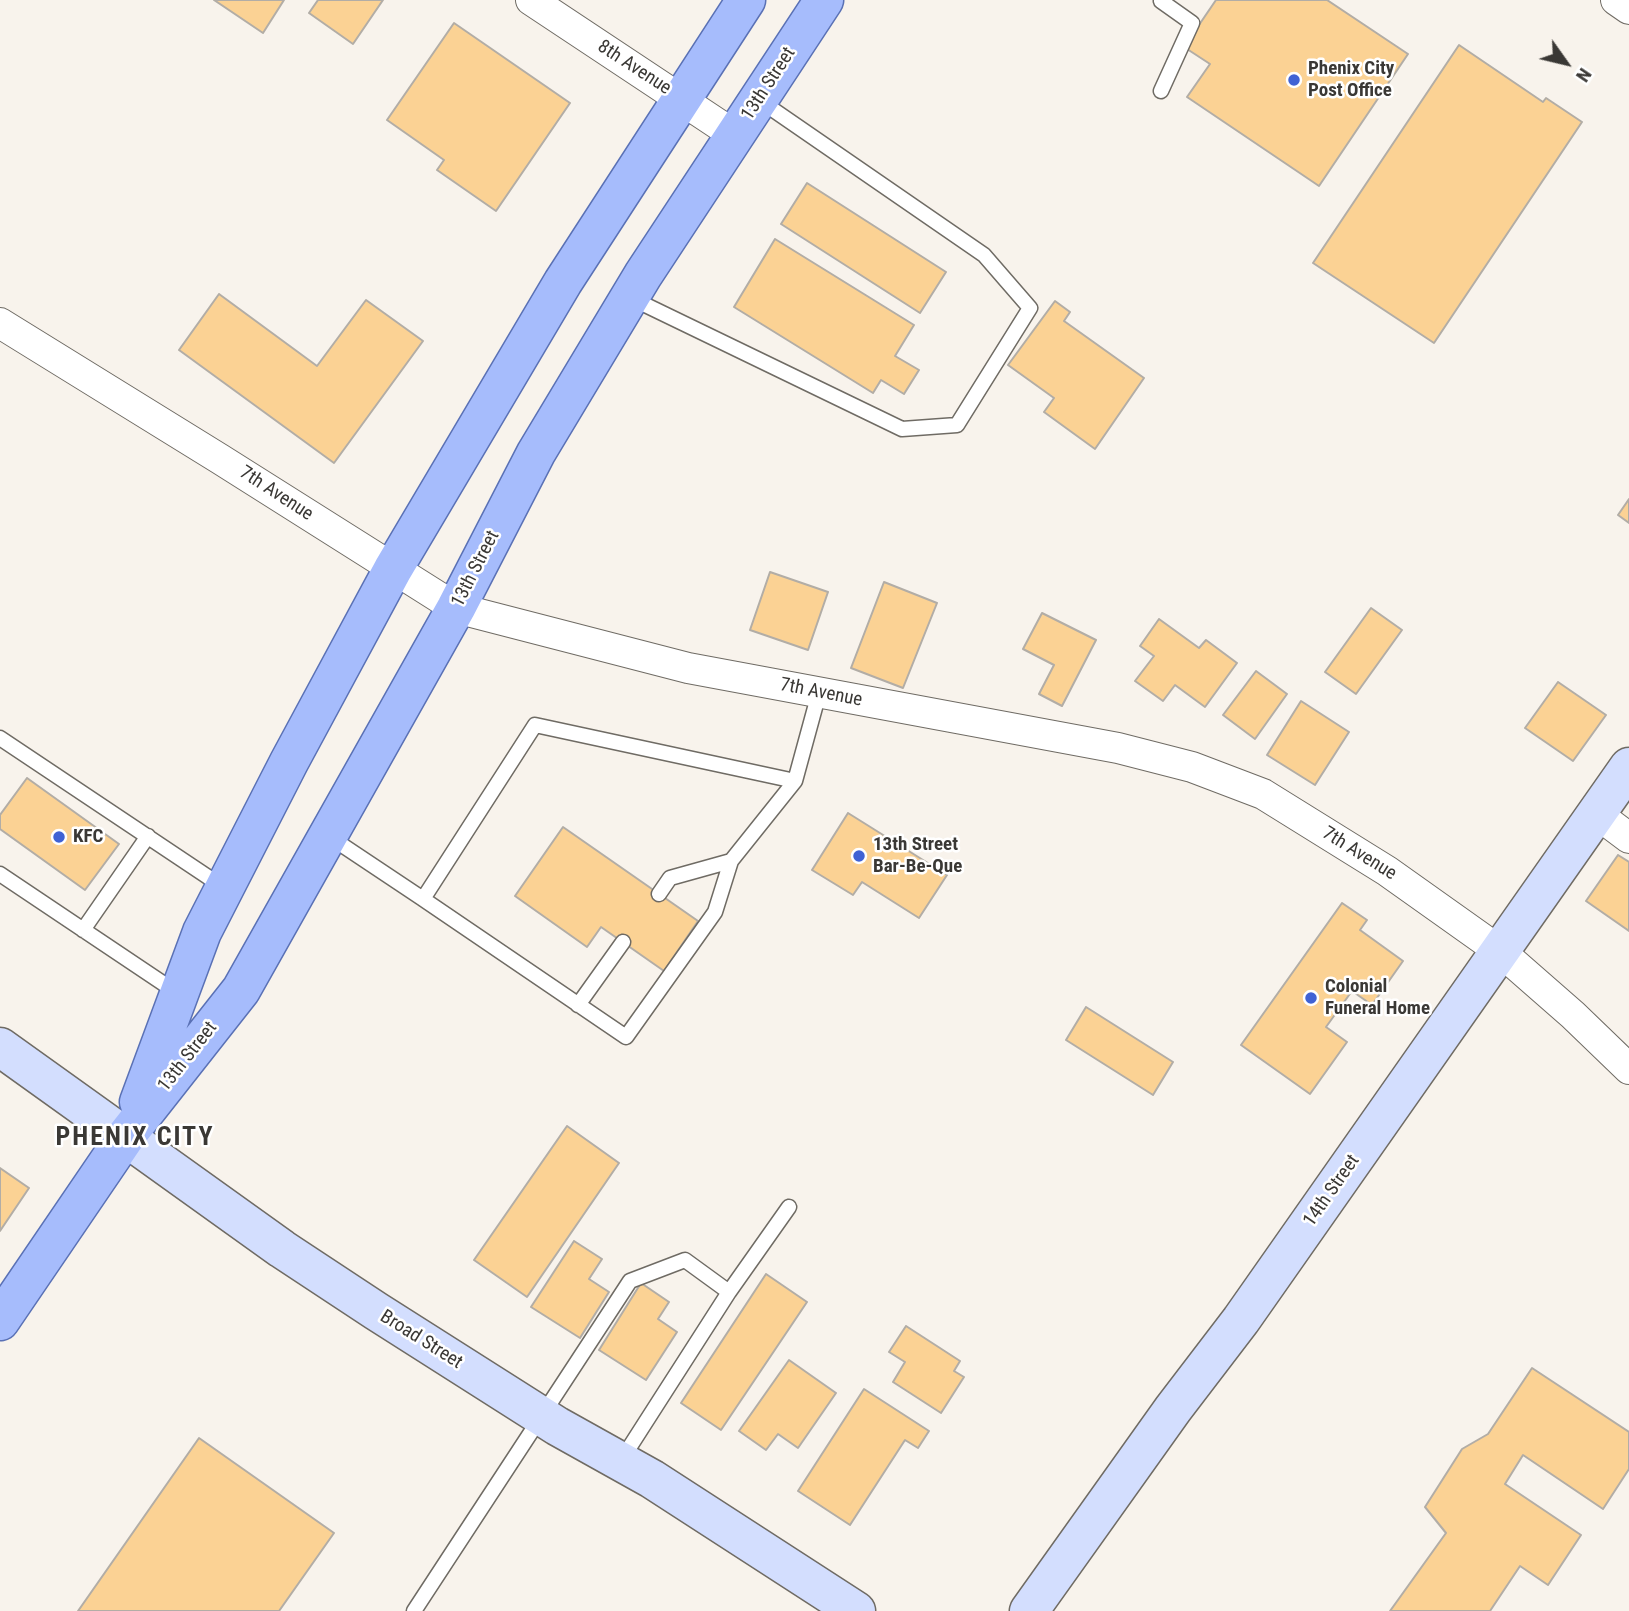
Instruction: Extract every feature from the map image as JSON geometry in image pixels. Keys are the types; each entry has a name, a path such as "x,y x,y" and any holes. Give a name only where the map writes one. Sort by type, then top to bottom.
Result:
{"main road":[{"name":"13th Street","path":"126,1136 202,932 289,762 393,569 563,282 746,0"},
{"name":"13th Street","path":"0,1321 126,1136 241,990 456,608 536,453 630,297 824,0"}],"street":[{"name":"8th Avenue","path":"531,0 736,136"},
{"path":"1616,0 1629,9"},
{"name":"7th Avenue","path":"0,323 220,458 456,608 688,668 1118,748 1192,767 1263,794 1388,871 1501,952 1629,1069"},
{"name":"14th Street","path":"1029,1611 1173,1409 1241,1320 1629,767"},
{"path":"1597,814 1629,838"},
{"name":"Broad Street","path":"0,1047 288,1254 542,1416 621,1460 731,1528 856,1611"}],"lane":[{"path":"1160,0 1192,23 1161,91"},
{"path":"630,297 902,429 957,425 1030,308 984,255 759,100"},
{"path":"328,836 626,1037 715,912 731,861 795,781 819,692"},
{"path":"423,899 535,725 795,781"},
{"path":"0,738 225,888"},
{"path":"83,930 148,836"},
{"path":"659,894 670,877 731,861"},
{"path":"0,874 179,994"},
{"path":"578,1005 623,942"},
{"path":"621,1460 729,1292 789,1207"},
{"path":"414,1611 630,1281 685,1260 729,1292"}],"building":[{"path":"214,0 284,0 263,33"},
{"path":"318,0 383,0 353,44 309,13"},
{"name":"Phenix City Post Office","path":"1216,0 1327,0 1408,54 1319,186 1187,97 1210,64 1184,47"},
{"path":"454,23 570,103 496,211 437,170 444,160 387,120"},
{"path":"1459,45 1543,102 1546,98 1582,122 1434,343 1313,263"},
{"path":"807,183 946,272 920,313 781,224"},
{"path":"775,239 914,325 895,356 919,370 904,394 881,380 873,393 734,307"},
{"path":"219,294 317,366 366,300 423,341 334,463 179,350"},
{"path":"1055,301 1070,312 1064,321 1144,378 1095,449 1044,412 1054,398 1008,365"},
{"path":"1629,499 1629,523 1618,515"},
{"path":"770,572 828,592 808,650 750,630"},
{"path":"884,582 937,603 903,688 851,668"},
{"path":"1371,608 1402,630 1356,694 1325,672"},
{"path":"1042,613 1096,640 1062,706 1039,694 1054,665 1023,649"},
{"path":"1159,619 1199,648 1206,640 1237,663 1205,707 1175,685 1163,701 1135,681 1154,656 1140,646"},
{"path":"1256,671 1287,694 1255,739 1223,715"},
{"path":"1558,682 1606,715 1573,761 1525,728"},
{"path":"1301,701 1349,732 1315,785 1267,755"},
{"name":"KFC","path":"27,778 119,844 85,890 0,829 0,815"},
{"path":"848,813 947,875 919,918 862,882 853,895 812,870"},
{"path":"563,827 698,921 664,971 601,927 587,947 515,896"},
{"path":"1618,855 1629,862 1629,931 1586,901"},
{"name":"Colonial Funeral Home","path":"1342,903 1367,920 1360,930 1403,961 1372,1005 1352,991 1326,1027 1347,1042 1310,1094 1241,1045"},
{"path":"1086,1007 1173,1062 1153,1095 1066,1040"},
{"path":"567,1126 619,1163 527,1297 474,1260"},
{"path":"0,1168 29,1188 0,1231"},
{"path":"574,1241 602,1259 589,1279 609,1292 580,1338 531,1307"},
{"path":"766,1274 807,1302 721,1430 681,1403"},
{"path":"641,1283 669,1302 658,1319 677,1332 646,1380 599,1350"},
{"path":"906,1326 960,1361 954,1371 964,1377 941,1413 893,1382 905,1362 889,1352"},
{"path":"789,1360 836,1393 798,1448 778,1434 766,1450 739,1431"},
{"path":"1532,1368 1629,1432 1629,1469 1603,1509 1523,1455 1505,1484 1581,1535 1548,1585 1520,1566 1490,1611 1390,1611 1446,1533 1425,1507 1462,1449 1488,1434"},
{"path":"864,1389 929,1431 918,1448 905,1440 850,1525 798,1491"},
{"path":"199,1438 334,1533 279,1611 78,1611"}],"place":[{"name":"Phenix City Post Office","path":"1294,80"},
{"name":"KFC","path":"59,837"},
{"name":"13th Street Bar-Be-Que","path":"859,856"},
{"name":"Colonial Funeral Home","path":"1311,998"}],"district":[{"name":"PHENIX CITY","path":"135,1138"}]}
